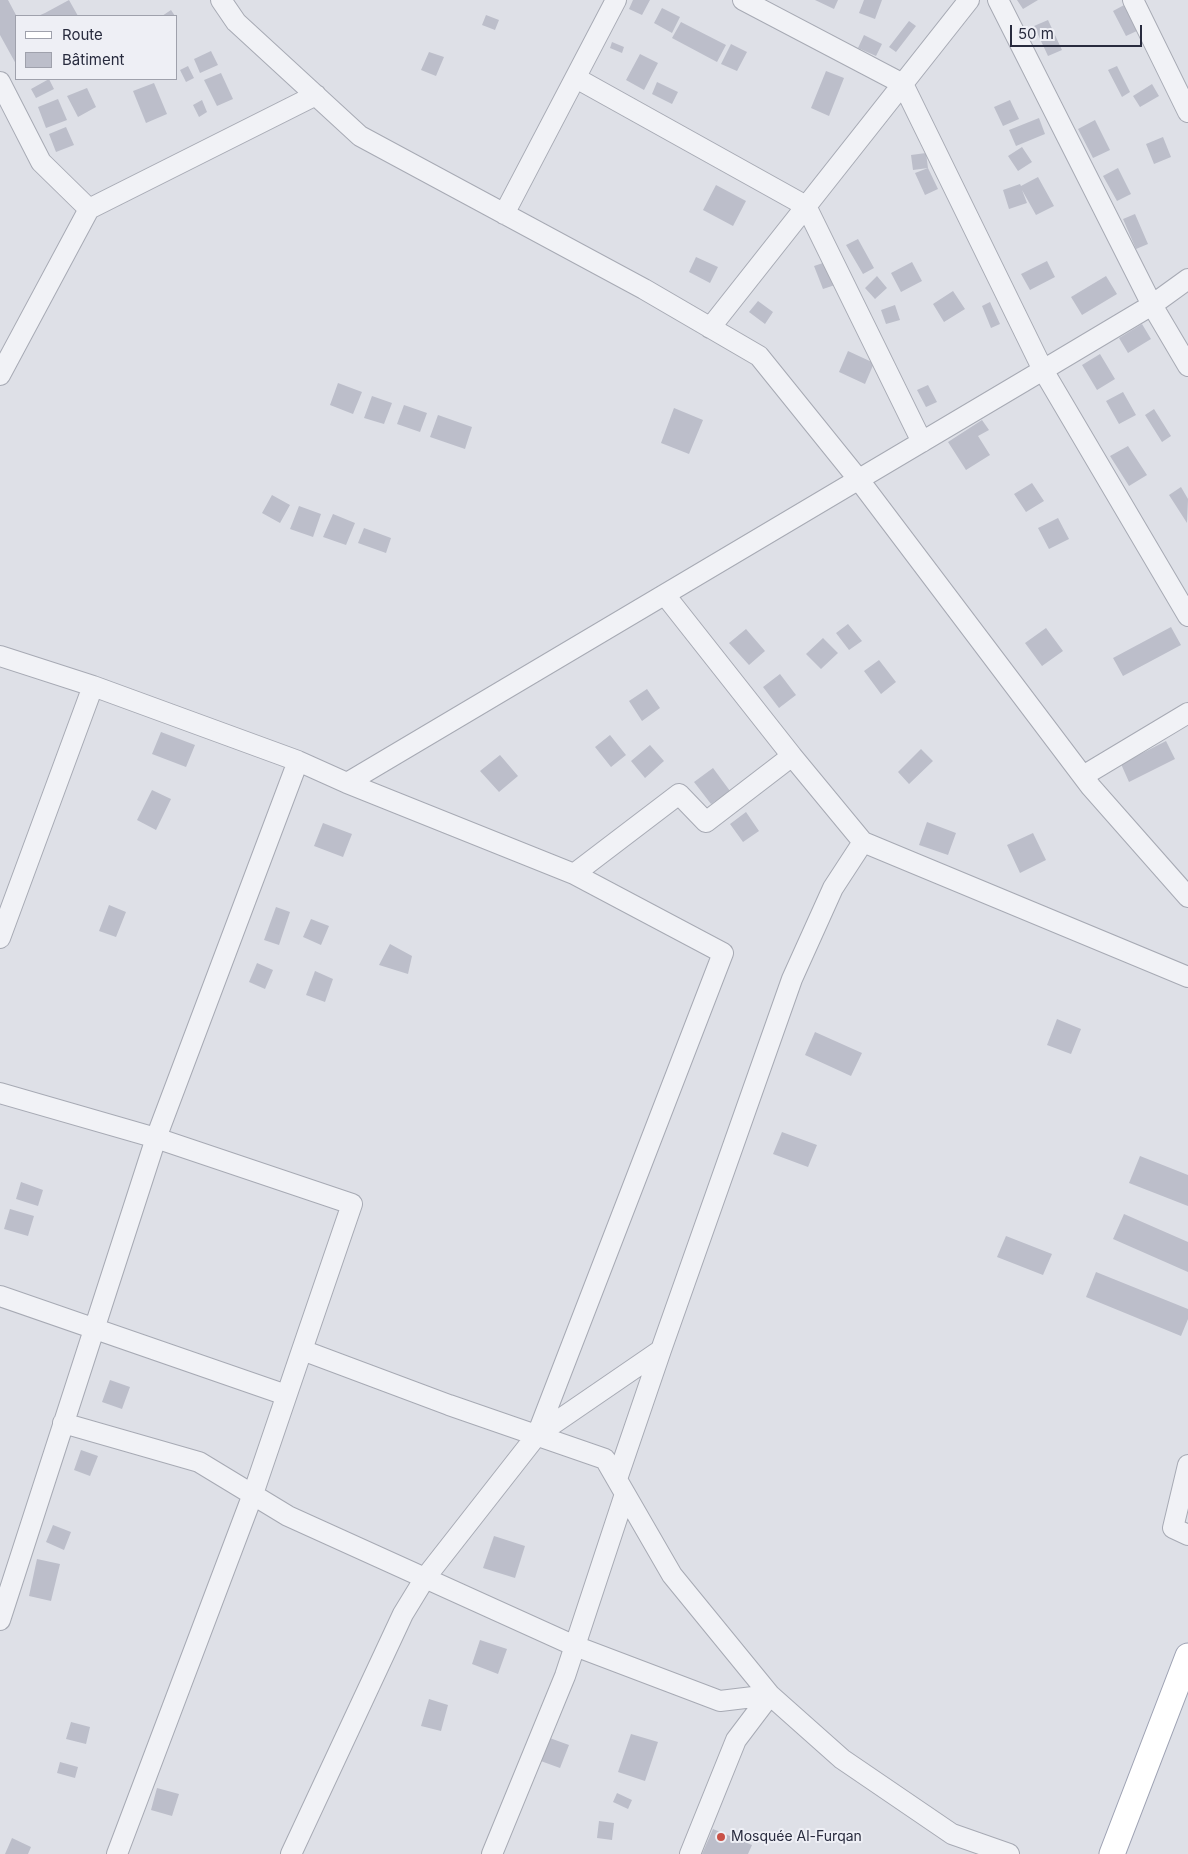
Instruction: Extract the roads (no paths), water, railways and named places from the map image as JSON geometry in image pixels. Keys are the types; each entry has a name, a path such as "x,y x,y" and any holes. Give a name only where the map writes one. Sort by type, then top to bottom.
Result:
{"main road":[{"path":"1112,1854 1188,1656"}],"street":[{"path":"222,0 236,22 360,136 644,289 759,356 859,480 1083,776 1188,897"},
{"path":"504,214 616,0"},
{"path":"743,0 903,84 1043,370 1188,616"},
{"path":"710,328 969,0"},
{"path":"998,0 1152,305 1188,366"},
{"path":"1134,0 1188,112"},
{"path":"576,78 806,206 922,442"},
{"path":"0,82 41,162 89,209"},
{"path":"0,375 89,209 316,95"},
{"path":"347,783 1152,305 1188,279"},
{"path":"664,595 792,756 864,842 1188,977"},
{"path":"0,656 93,686 298,760 347,783 574,874 723,953 537,1435 425,1578 403,1614 291,1854"},
{"path":"0,938 93,686"},
{"path":"1083,776 1188,713"},
{"path":"574,874 679,794 706,822 792,756"},
{"path":"0,1620 156,1138 298,760"},
{"path":"492,1854 565,1676 661,1350 792,979 833,888 864,842"},
{"path":"0,1093 156,1138 352,1204 253,1494 117,1854"},
{"path":"0,1296 286,1396"},
{"path":"302,1350 449,1406 605,1459 672,1575 770,1695 842,1759 944,1829 952,1834 1003,1853"},
{"path":"537,1435 661,1350"},
{"path":"63,1422 199,1462 288,1516 574,1646 720,1701 770,1695"},
{"path":"1188,1465 1173,1528 1188,1535"},
{"path":"690,1854 736,1740 770,1695"}],"place":[{"name":"Mosquée Al-Furqan","path":"721,1837"}]}
